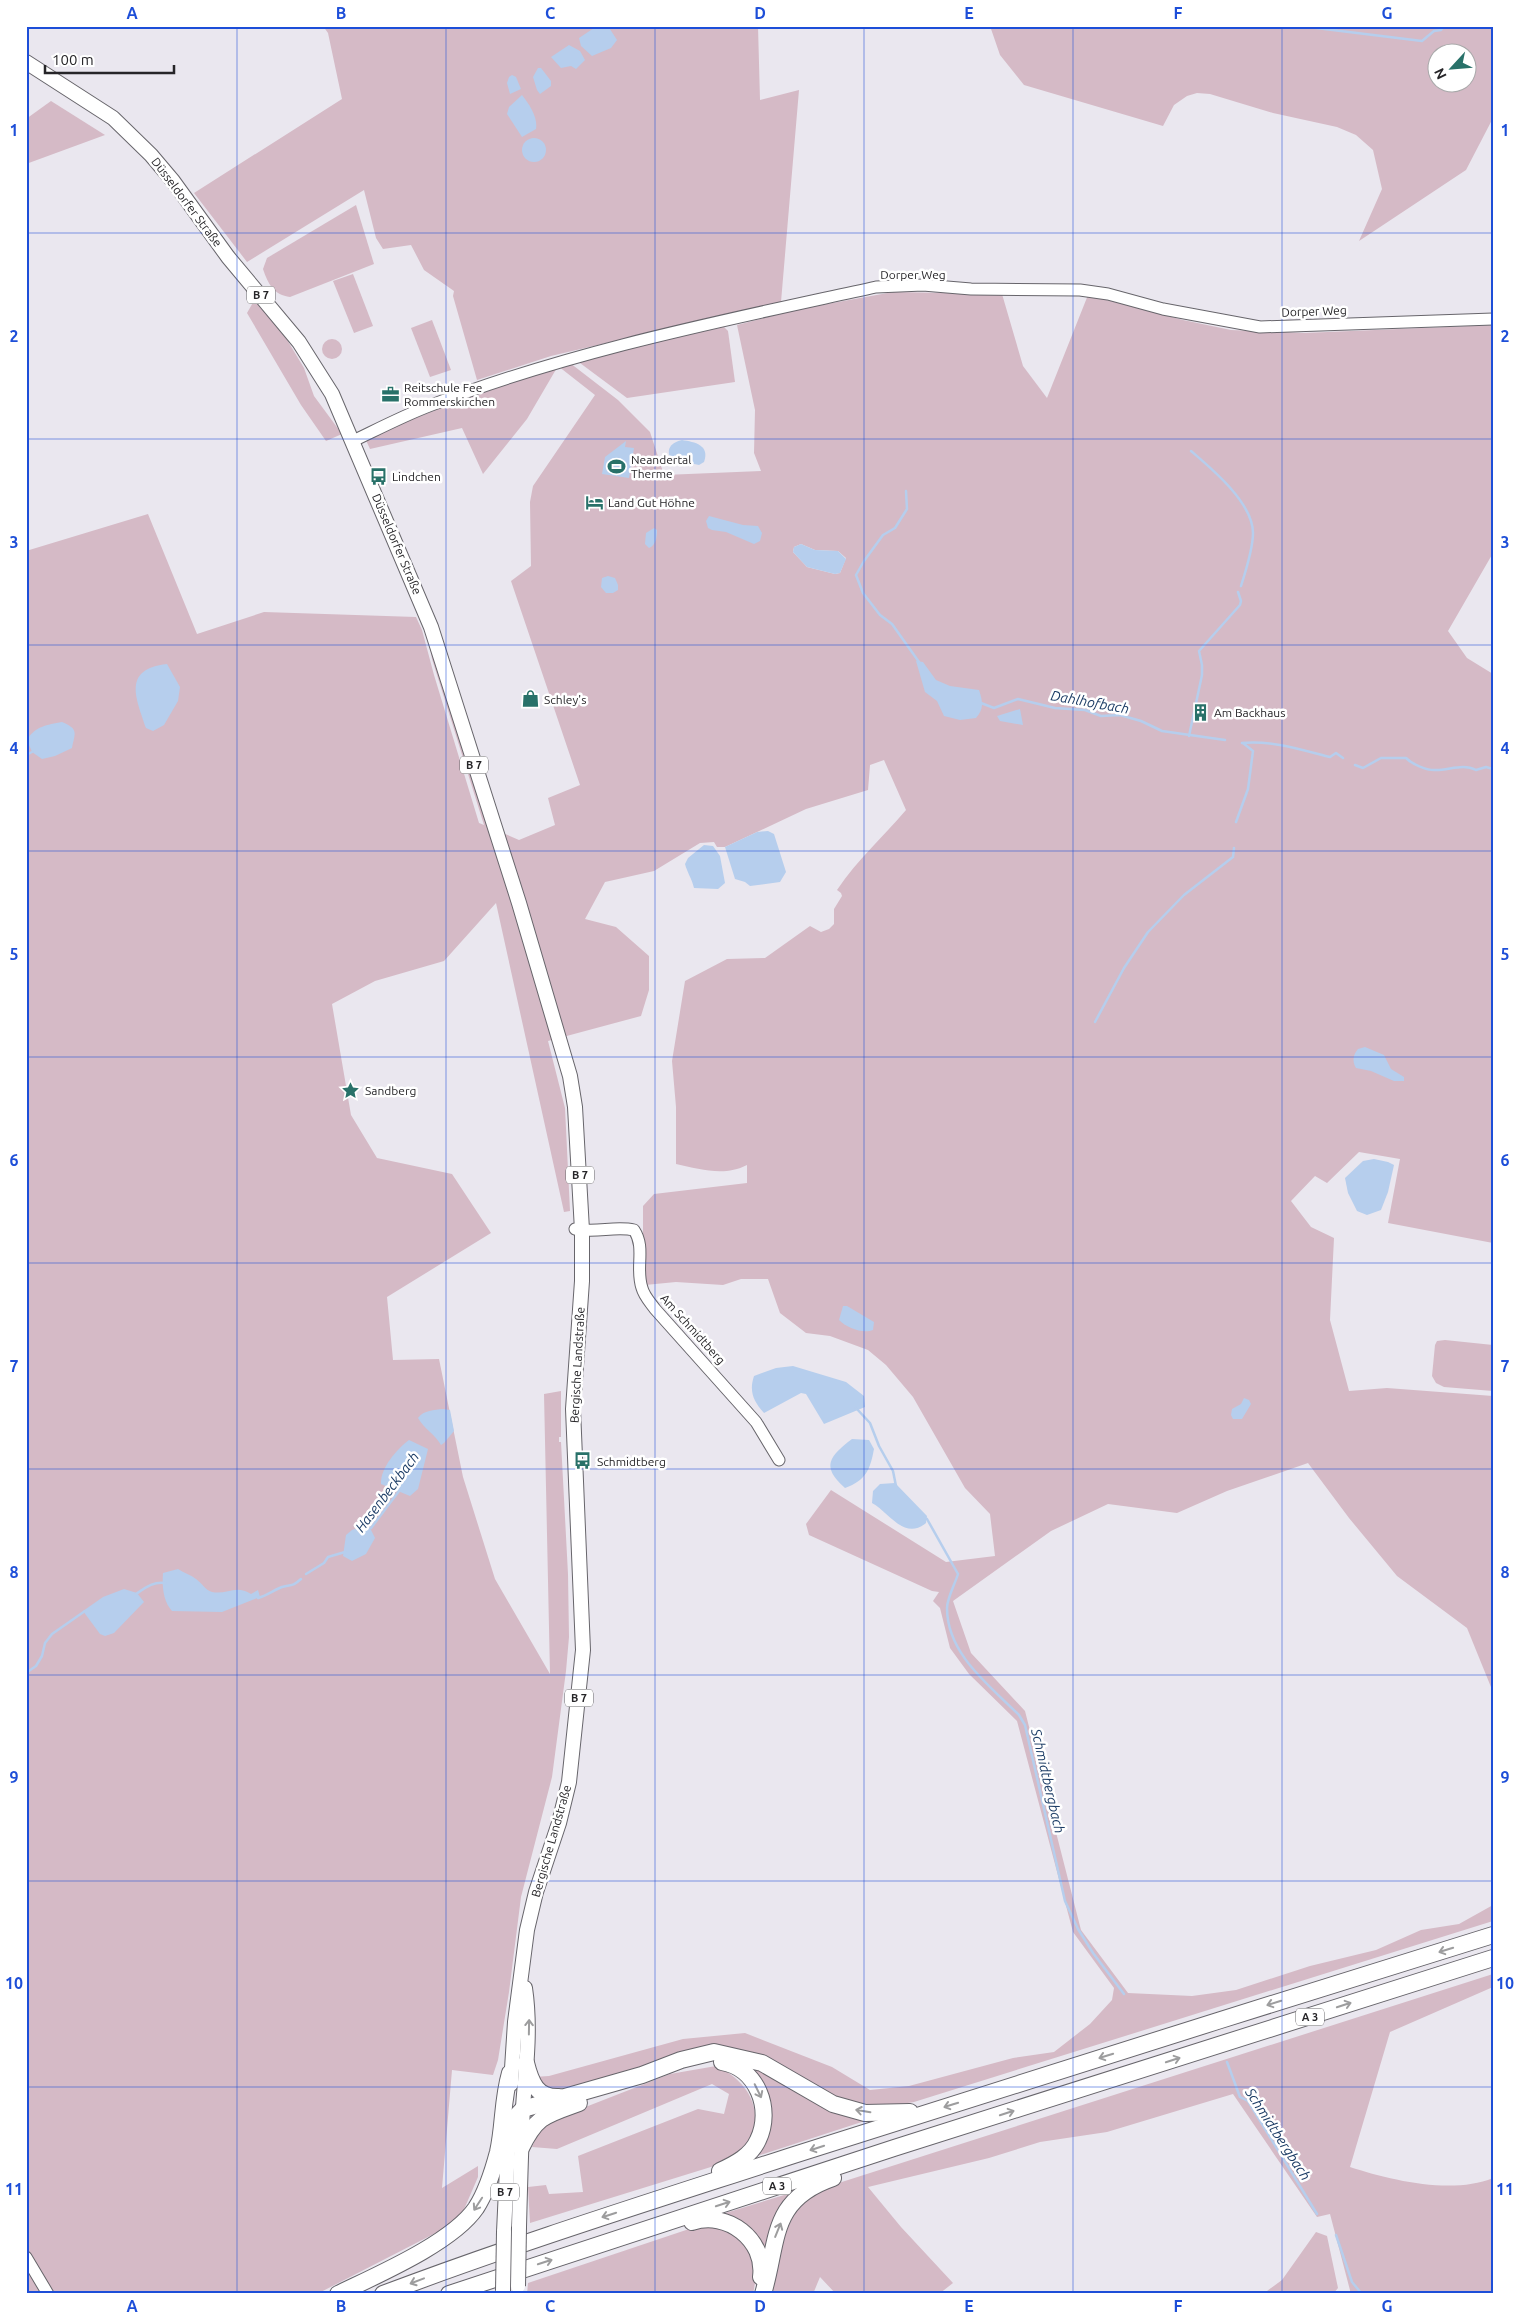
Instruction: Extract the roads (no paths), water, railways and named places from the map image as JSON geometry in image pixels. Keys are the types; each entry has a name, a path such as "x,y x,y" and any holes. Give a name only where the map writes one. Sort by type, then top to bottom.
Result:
{"highway":[{"name":"A 3","path":"383,2294 497,2252 930,2111 1493,1935"},
{"name":"A 3","path":"449,2294 894,2148 1493,1958"},
{"path":"509,2124 523,2109 642,2075 681,2060 714,2052 762,2063 832,2104 865,2113 930,2111"},
{"path":"521,2148 530,2129 545,2115 644,2079 694,2062 724,2062 740,2069 753,2081 762,2099 763,2120 758,2141 744,2158 733,2165 656,2200"},
{"path":"526,2064 529,2077 536,2090 548,2097 561,2097"},
{"path":"338,2294 442,2240 462,2224 475,2210 485,2193 498,2150 504,2094 510,2073"},
{"path":"763,2294 776,2232 790,2207 805,2192 821,2182 883,2161 894,2148"},
{"path":"660,2224 680,2226 700,2219 718,2220 731,2224 742,2231 752,2241 761,2262 761,2281 757,2294"}],"main road":[{"name":"Düsseldorfer Straße","path":"26,62 120,123 163,168 228,257 308,355 332,394 354,441 431,627 528,933"},
{"name":"Bergische Landstraße","path":"503,2292 510,2073 515,2022 530,1914 559,1823 569,1782 582,1670 584,1618 573,1423 582,1281 578,1230 573,1092 528,933"},
{"name":"Bergische Landstraße","path":"518,2290 521,2148 529,2017 523,1975"}],"street":[{"name":"Dorper Weg","path":"354,441 372,430 428,406 569,358 876,288 924,285 971,289 1080,290 1108,294 1163,309 1260,327 1493,319"},
{"name":"Am Schmidtberg","path":"578,1230 634,1230 640,1241 639,1271 644,1293 655,1309 756,1422 779,1460"},
{"path":"26,2257 48,2294"}],"water":[{"path":"597,26 608,26 617,40 611,48 592,56 581,46 579,38"},
{"path":"569,45 580,51 585,60 576,69 571,66 561,68 551,57"},
{"path":"538,68 541,68 551,81 551,86 540,94 533,77"},
{"path":"512,75 516,77 521,89 510,94 507,83"},
{"path":"522,95 536,120 536,129 522,137 507,114 509,107"},
{"path":"534,138 542,142 546,150 542,158 534,162 526,158 522,150 526,142"},
{"path":"682,440 696,443 703,448 705,452 704,462 699,465 671,459 669,449 675,442"},
{"name":"Neandertal Therme","path":"626,441 625,447 634,448 629,478 602,474 605,457"},
{"path":"709,516 743,525 758,526 762,533 760,541 754,544 726,532 712,530 708,528 706,521"},
{"path":"654,528 657,530 655,543 649,548 645,544 646,533"},
{"path":"801,544 815,550 838,551 846,559 840,573 835,574 807,567 793,552 794,547"},
{"path":"608,576 615,578 618,585 618,590 613,593 606,593 601,587 602,578"},
{"path":"916,661 923,662 936,680 950,686 979,690 982,705 976,718 960,720 944,716 937,701 925,692"},
{"path":"167,664 180,687 178,701 164,725 153,731 146,728 136,696 136,687 138,679 143,672 153,667"},
{"path":"1020,709 1023,725 1000,721 997,716"},
{"path":"62,722 71,727 75,732 72,748 55,756 42,759 32,752 27,740 30,735 42,727"},
{"path":"768,831 774,834 786,872 780,882 750,886 745,882 735,879 725,847 757,832"},
{"path":"704,845 713,846 720,856 725,883 718,889 694,888 685,864 688,858"},
{"path":"1365,1047 1384,1055 1391,1069 1404,1077 1404,1081 1394,1081 1371,1071 1356,1068 1355,1054 1358,1049"},
{"path":"1374,1159 1394,1165 1388,1192 1381,1210 1367,1215 1357,1211 1348,1193 1345,1178 1363,1161"},
{"path":"843,1306 847,1306 874,1322 873,1330 860,1331 842,1323 839,1320"},
{"path":"793,1366 846,1382 864,1396 865,1407 824,1424 806,1394 801,1393 764,1413 753,1396 754,1376 776,1368"},
{"path":"1244,1398 1249,1400 1251,1404 1242,1419 1233,1419 1231,1415 1232,1409 1241,1404"},
{"path":"443,1409 450,1410 454,1431 441,1445 418,1418 426,1412"},
{"path":"852,1439 869,1440 874,1449 871,1463 866,1473 858,1481 845,1488 832,1473 830,1467 834,1456"},
{"path":"409,1440 428,1449 418,1489 410,1496 381,1484 381,1478 386,1465 399,1448"},
{"path":"895,1483 927,1516 926,1523 918,1528 904,1527 872,1503 873,1491 880,1484"},
{"path":"368,1524 375,1538 366,1554 352,1561 343,1556 346,1535 352,1530"},
{"path":"178,1569 194,1578 212,1592 241,1590 251,1594 258,1590 260,1597 222,1612 172,1611 164,1593 163,1573"},
{"path":"124,1589 137,1593 144,1602 114,1633 105,1636 100,1634 83,1611 103,1597"}],"waterway":[{"path":"1300,26 1422,41 1434,31 1441,30 1444,26"},
{"path":"1191,451 1230,487 1246,510 1251,522 1253,533 1252,546 1241,586"},
{"path":"906,491 907,509 895,528 883,535 856,575 863,593 880,615 892,624 919,662"},
{"path":"1189,736 1202,675 1199,651 1240,605 1241,601 1238,592"},
{"name":"Dahlhofbach","path":"981,703 994,708 1018,699 1055,708 1085,710 1101,716 1120,715 1141,721 1162,731 1225,740"},
{"name":"Dahlhofbach","path":"1242,743 1275,744 1330,757 1336,753 1343,758"},
{"path":"1236,822 1248,789 1253,751 1243,743"},
{"path":"26,755 32,752"},
{"name":"Dahlhofbach","path":"1355,765 1363,768 1381,758 1406,758 1420,767 1432,770 1461,767 1476,770 1486,767 1493,769"},
{"path":"1095,1022 1124,968 1148,932 1184,895 1233,857 1234,848"},
{"name":"Schmidtbergbach","path":"856,1408 870,1423 879,1446 893,1471 896,1486"},
{"name":"Hasenbeckbach","path":"371,1528 399,1491"},
{"name":"Schmidtbergbach","path":"924,1518 927,1519 958,1574 947,1604 949,1625 954,1640 972,1668 1019,1715 1025,1725 1065,1901 1078,1929 1093,1953 1124,1994"},
{"name":"Hasenbeckbach","path":"306,1574 324,1563 328,1557 345,1552"},
{"name":"Hasenbeckbach","path":"258,1598 282,1587 294,1584 301,1579"},
{"name":"Hasenbeckbach","path":"136,1594 153,1584 165,1583"},
{"name":"Hasenbeckbach","path":"26,1673 36,1666 42,1656 45,1643 52,1634 85,1611"},
{"name":"Schmidtbergbach","path":"1227,2062 1240,2097 1248,2101 1317,2214"},
{"name":"Schmidtbergbach","path":"1336,2235 1352,2282 1362,2294"}],"place":[{"name":"Reitschule Fee Rommerskirchen","path":"390,394"},
{"name":"Neandertal Therme","path":"617,466"},
{"name":"Lindchen","path":"378,476"},
{"name":"Land Gut Höhne","path":"594,502"},
{"name":"Schley's","path":"530,699"},
{"name":"Am Backhaus","path":"1200,712"},
{"name":"Sandberg","path":"351,1090"},
{"name":"Schmidtberg","path":"583,1461"}]}
